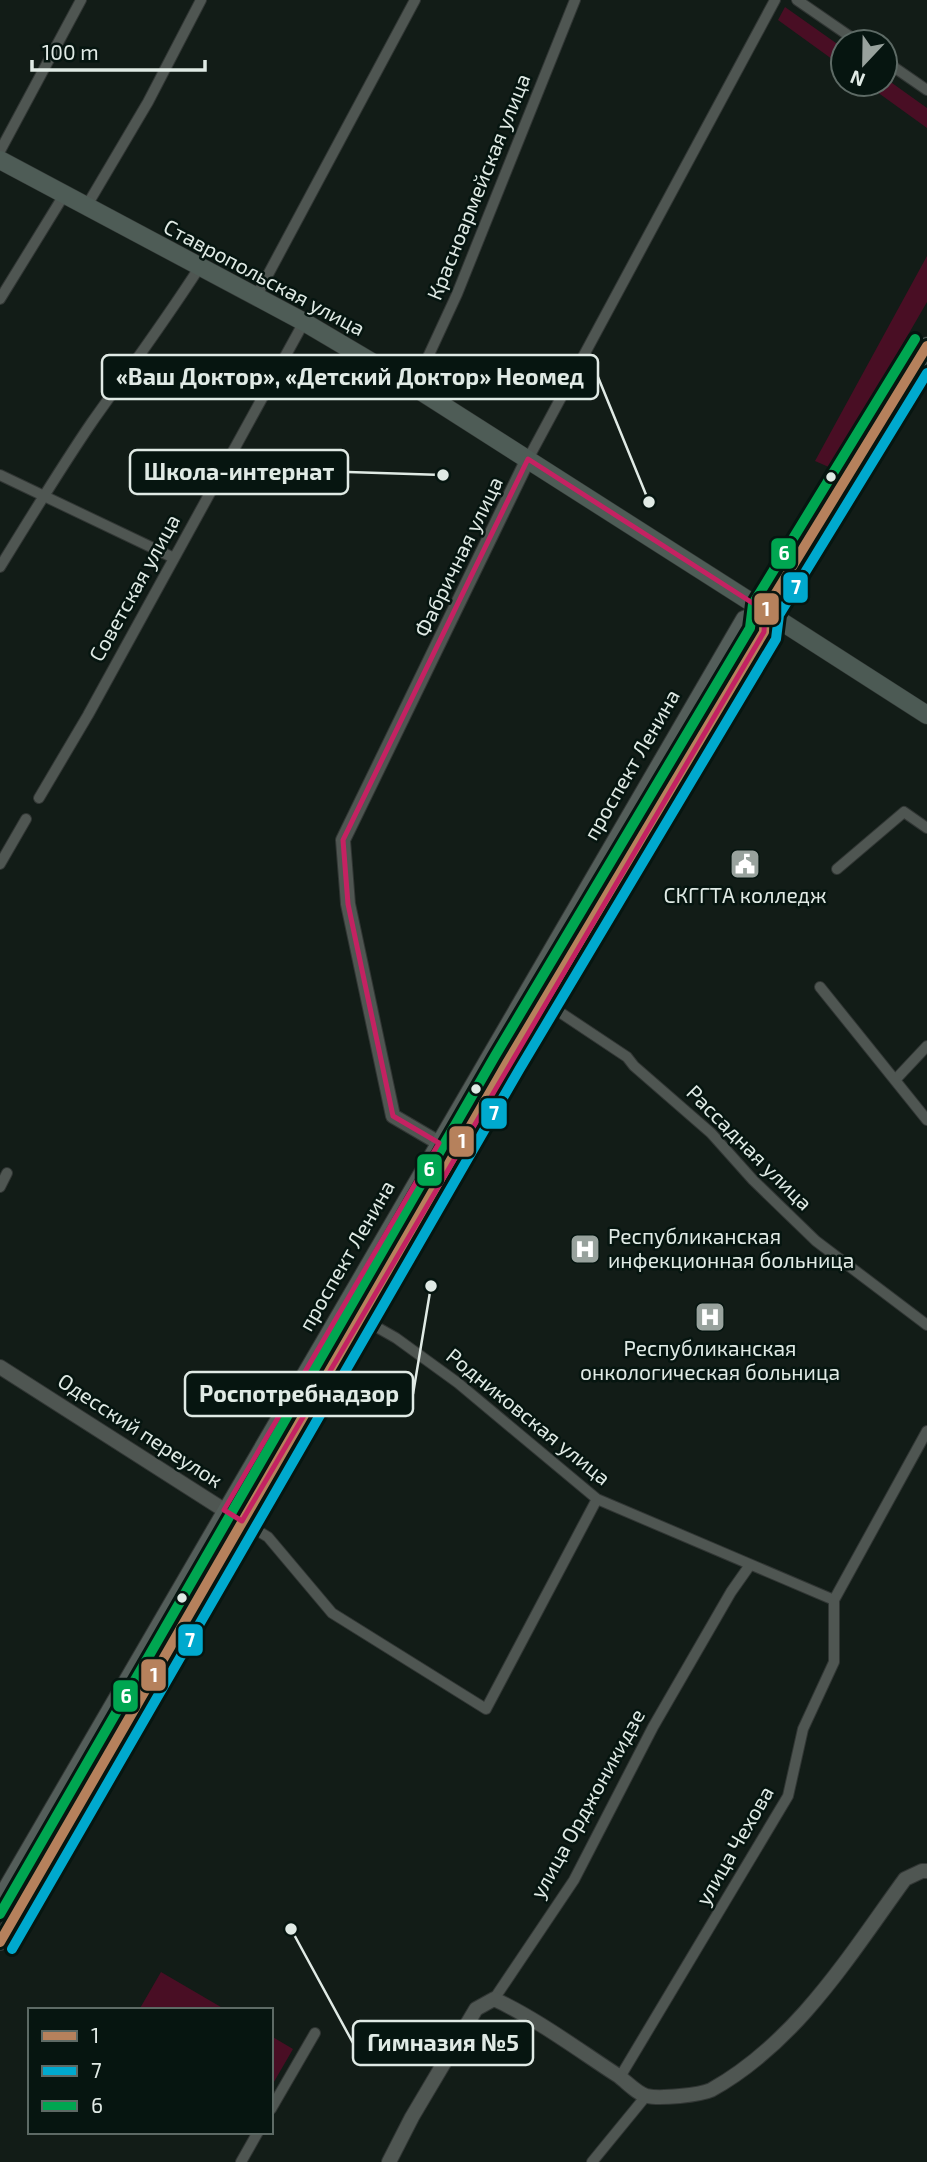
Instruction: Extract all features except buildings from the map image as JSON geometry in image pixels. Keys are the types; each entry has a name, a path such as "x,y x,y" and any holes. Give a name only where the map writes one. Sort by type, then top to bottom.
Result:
{"highway":[{"name":"Ставропольская улица","path":"765,611 927,715"}],"main road":[{"name":"Ставропольская улица","path":"0,160 304,322 414,387 765,611"},
{"name":"проспект Ленина","path":"0,1942 543,1001 764,632 765,611 927,346"},
{"name":"проспект Ленина","path":"0,1899 744,619 765,611"}],"street":[{"path":"0,151 81,0"},
{"path":"86,207 148,102 201,0"},
{"path":"256,297 415,0"},
{"name":"Красноармейская улица","path":"414,387 457,295 575,0"},
{"name":"Фабричная улица","path":"439,1143 394,1116 348,904 343,840 528,459 775,0"},
{"path":"797,0 838,28"},
{"path":"899,71 927,90"},
{"path":"0,299 64,195"},
{"path":"0,567 92,422 159,331 199,268"},
{"name":"Советская улица","path":"38,798 88,715 304,322"},
{"path":"0,475 174,558"},
{"path":"837,869 904,812 927,828"},
{"path":"0,864 26,819"},
{"path":"820,986 927,1120"},
{"name":"Рассадная улица","path":"543,1001 627,1057 711,1133 753,1180 816,1241 927,1325"},
{"path":"896,1079 927,1046"},
{"path":"0,1187 7,1173"},
{"name":"Родниковская улица","path":"359,1317 396,1338 458,1383 597,1499 834,1600"},
{"name":"Одесский переулок","path":"0,1367 268,1536 332,1613 486,1709 597,1499"},
{"name":"улица Чехова","path":"620,2077 788,1796 803,1729 834,1662 834,1600 927,1431"},
{"name":"улица Орджоникидзе","path":"389,2162 412,2116 476,2009 495,1998 574,1880 653,1727 730,1592 750,1565"},
{"path":"495,1998 646,2096 708,2091 757,2057 799,2019 830,1984 905,1879 925,1867"},
{"path":"273,2106 315,2033"},
{"path":"592,2162 646,2096"},
{"path":"241,2162 257,2134"}],"highlighted area":[{"path":"528,459 765,611 764,632 242,1521 224,1510 439,1143 393,1116 348,904 343,840"}],"shaded area":[{"path":"785,7 829,38 829,57 778,20"},
{"path":"899,88 927,108 927,128 885,98 899,98"},
{"path":"927,256 927,302 831,468 815,461"},
{"path":"161,1972 223,2008 140,2008"},
{"path":"273,2037 293,2049 273,2084"}],"transit line":[{"name":"6","path":"0,1914 495,1056 750,628 753,604 915,339"},
{"name":"1","path":"0,1942 507,1063 764,632 765,611 927,346"},
{"name":"7","path":"12,1949 519,1070 776,639 779,615 927,373"}],"place":[{"name":"Школа-интернат","path":"443,475"},
{"name":"«Ваш Доктор», «Детский Доктор» Неомед","path":"649,502"},
{"name":"СКГГТА колледж","path":"745,864"},
{"name":"Республиканская инфекционная больница","path":"585,1249"},
{"name":"Роспотребнадзор","path":"431,1286"},
{"name":"Республиканская онкологическая больница","path":"710,1317"},
{"name":"Гимназия №5","path":"291,1929"}]}
